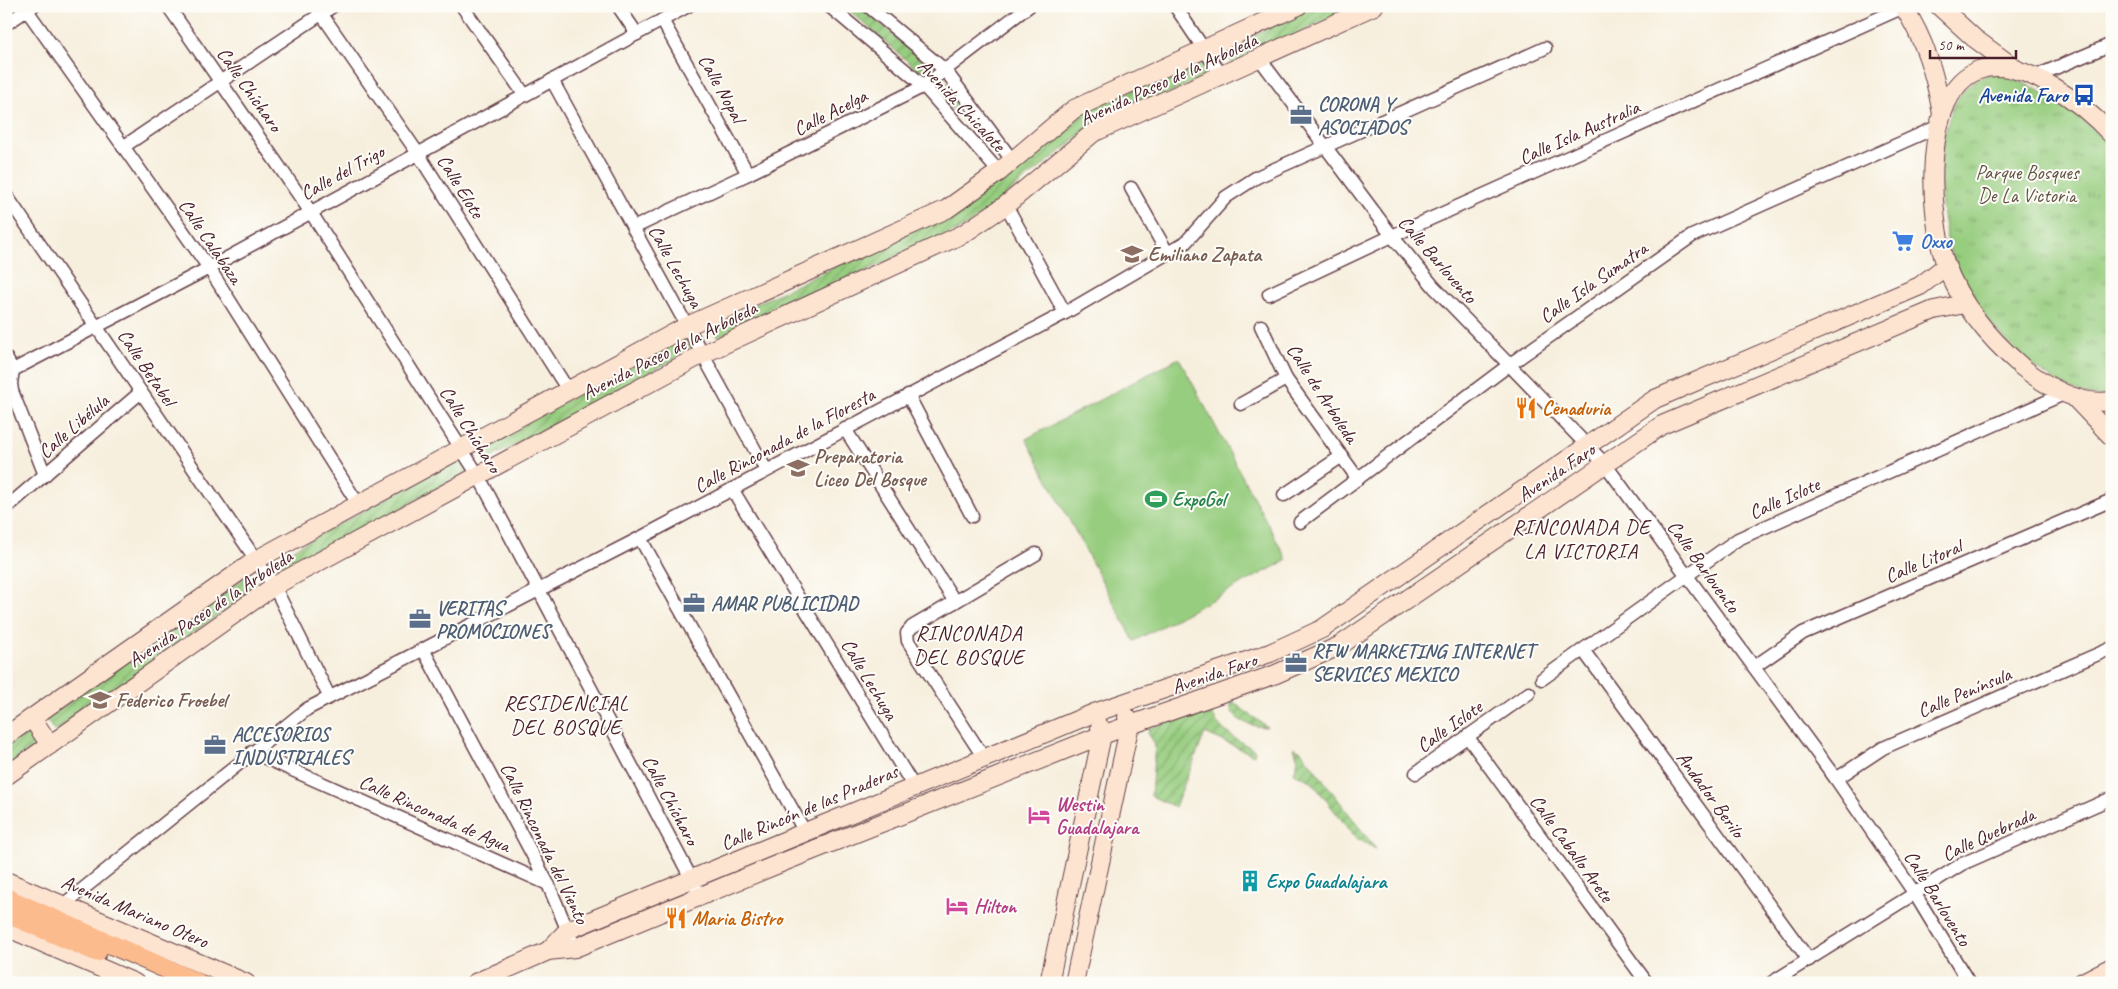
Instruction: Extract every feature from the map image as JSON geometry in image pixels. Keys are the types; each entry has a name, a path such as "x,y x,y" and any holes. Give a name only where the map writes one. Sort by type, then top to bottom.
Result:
{"main road":[{"name":"Avenida Mariano Otero","path":"6,898 196,982"},
{"path":"6,913 168,983"}],"street":[{"name":"Calle Chícharo","path":"168,6 310,210 478,475 701,897"},
{"path":"123,147 221,81 319,10 333,6"},
{"path":"462,6 524,94"},
{"path":"618,6 637,34"},
{"name":"Calle del Trigo","path":"13,370 209,268 310,210 688,6"},
{"name":"Avenida Chicalote","path":"829,6 924,86 999,172"},
{"name":"Avenida Chicalote","path":"868,6 945,70 1012,160"},
{"name":"Calle Acelga","path":"633,228 748,174 924,86 1029,6"},
{"path":"1175,6 1222,76"},
{"name":"Avenida Paseo de la Arboleda","path":"6,736 256,560 687,326 947,209 999,172 1074,109 1298,6"},
{"name":"Avenida Paseo de la Arboleda","path":"6,776 274,586 702,354 963,234 1006,205 1093,133 1374,6"},
{"path":"1904,6 1919,33 1930,59 1941,120"},
{"name":"Calle Isla Australia","path":"1269,294 1392,236 1904,6"},
{"path":"1939,6 1974,38 2026,74 2079,104 2112,136"},
{"path":"6,24 28,8"},
{"name":"Calle Calabaza","path":"28,8 209,268 358,504"},
{"name":"Calle Elote","path":"319,10 417,152 568,390"},
{"name":"Calle Nopal","path":"662,20 748,174"},
{"path":"2112,44 2026,74 2002,67 1977,70 1957,87 1941,120 1933,170 1933,196 1939,237 1946,266 1965,304 1992,338 2016,362 2042,381 2070,395 2092,401 2112,401"},
{"name":"Calle Rinconada de la Floresta","path":"63,905 294,718 328,696 640,538 1064,312 1168,254 1194,235 1226,197 1257,177 1545,48"},
{"name":"Calle Barlovento","path":"1260,59 1392,236 1434,287 1606,464 1836,779 1915,894 1969,983"},
{"name":"Calle Lechuga","path":"552,80 766,470"},
{"name":"Calle Isla Sumatra","path":"1300,522 1509,365 1692,236 1941,120"},
{"path":"1131,188 1168,254"},
{"name":"Calle Betabel","path":"6,195 274,586 328,696"},
{"path":"1006,205 1064,312"},
{"name":"Avenida Faro","path":"1094,713 1121,702 1270,653 1322,629 1655,399 1920,286 1946,266"},
{"name":"Avenida Faro","path":"1102,735 1276,674 1340,646 1674,419 1934,310 1965,304"},
{"name":"Calle de Arboleda","path":"1261,326 1286,379 1358,479"},
{"path":"6,358 13,370 12,391 45,475"},
{"path":"1240,404 1286,379"},
{"name":"Calle Libélula","path":"6,508 141,392"},
{"path":"908,395 972,516"},
{"path":"2070,395 2112,437"},
{"name":"Calle Islote","path":"1542,679 1738,539 2070,395"},
{"path":"845,429 955,602"},
{"path":"1284,495 1342,456"},
{"name":"Calle Lechuga","path":"732,489 914,787"},
{"name":"Calle Litoral","path":"1754,667 1803,633 2112,500"},
{"path":"640,538 805,832"},
{"path":"984,758 908,641 907,633 912,627 1036,554"},
{"name":"Calle Rinconada del Viento","path":"423,648 548,884 575,948"},
{"name":"Calle Península","path":"1836,779 1883,748 2112,648"},
{"name":"Andador Berilo","path":"1584,650 1809,960"},
{"name":"Calle Islote","path":"1416,773 1528,693"},
{"path":"1074,983 1130,724 1121,702"},
{"path":"1049,983 1102,735 1094,713"},
{"name":"Calle Rincón de las Praderas","path":"548,951 568,930 1094,713"},
{"path":"32,718 50,745"},
{"name":"Calle Rincón de las Praderas","path":"475,983 548,951 575,948 1102,735"},
{"name":"Calle Caballo Arete","path":"1467,736 1647,983"},
{"name":"Calle Rinconada de Agua","path":"252,752 548,884"},
{"name":"Calle Quebrada","path":"1771,983 1962,864 2112,798"},
{"path":"1087,802 1091,836 1100,857"},
{"name":"Avenida Mariano Otero","path":"6,880 246,983"},
{"path":"6,927 135,983"},
{"path":"2081,983 2112,967"}],"green space":[{"path":"844,6 860,6 927,64 920,72"},
{"path":"1316,6 1354,6 1233,65 1223,49"},
{"path":"1202,58 1212,74 1090,128 965,227 717,337 711,325 963,207 1079,113"},
{"name":"Parque Bosques De La Victoria","path":"1990,74 2010,76 2068,106 2112,148 2112,394 2093,396 2072,389 2051,378 2031,364 1995,329 1967,289 1957,270 1945,229 1942,204 1942,153 1946,129 1953,107 1964,90 1979,78"},
{"path":"947,82 962,101 951,110 936,91"},
{"path":"684,337 691,350 491,458 484,445"},
{"name":"ExpoGol","path":"1179,358 1287,560 1134,641 1026,439"},
{"path":"460,458 467,472 286,571 279,557"},
{"path":"248,575 257,587 55,732 46,719"},
{"path":"1231,703 1234,703 1267,727 1255,726 1238,719 1231,709"},
{"path":"1210,709 1217,723 1235,738 1255,750 1254,755 1205,733 1175,807 1151,796 1155,744 1148,733 1149,728"},
{"path":"26,733 35,746 6,767 6,747"},
{"path":"1294,747 1301,751 1376,849 1356,838 1311,781 1294,773 1298,760"}],"place":[{"name":"Avenida Faro","path":"2084,95"},
{"name":"CORONA Y ASOCIADOS","path":"1301,115"},
{"name":"Oxxo","path":"1903,241"},
{"name":"Emiliano Zapata","path":"1132,254"},
{"name":"Cenaduria","path":"1526,408"},
{"name":"Preparatoria Liceo Del Bosque","path":"798,468"},
{"name":"ExpoGol","path":"1156,499"},
{"name":"AMAR PUBLICIDAD","path":"694,603"},
{"name":"VERITAS PROMOCIONES","path":"420,619"},
{"name":"RFW MARKETING INTERNET SERVICES MEXICO","path":"1296,663"},
{"name":"Federico Froebel","path":"100,700"},
{"name":"ACCESORIOS INDUSTRIALES","path":"215,745"},
{"name":"Westin Guadalajara","path":"1039,815"},
{"name":"Expo Guadalajara","path":"1250,881"},
{"name":"Hilton","path":"957,906"},
{"name":"Maria Bistro","path":"676,918"}],"district":[{"name":"RINCONADA DE LA VICTORIA","path":"1581,539"},
{"name":"RINCONADA DEL BOSQUE","path":"969,645"},
{"name":"RESIDENCIAL DEL BOSQUE","path":"566,715"}]}
